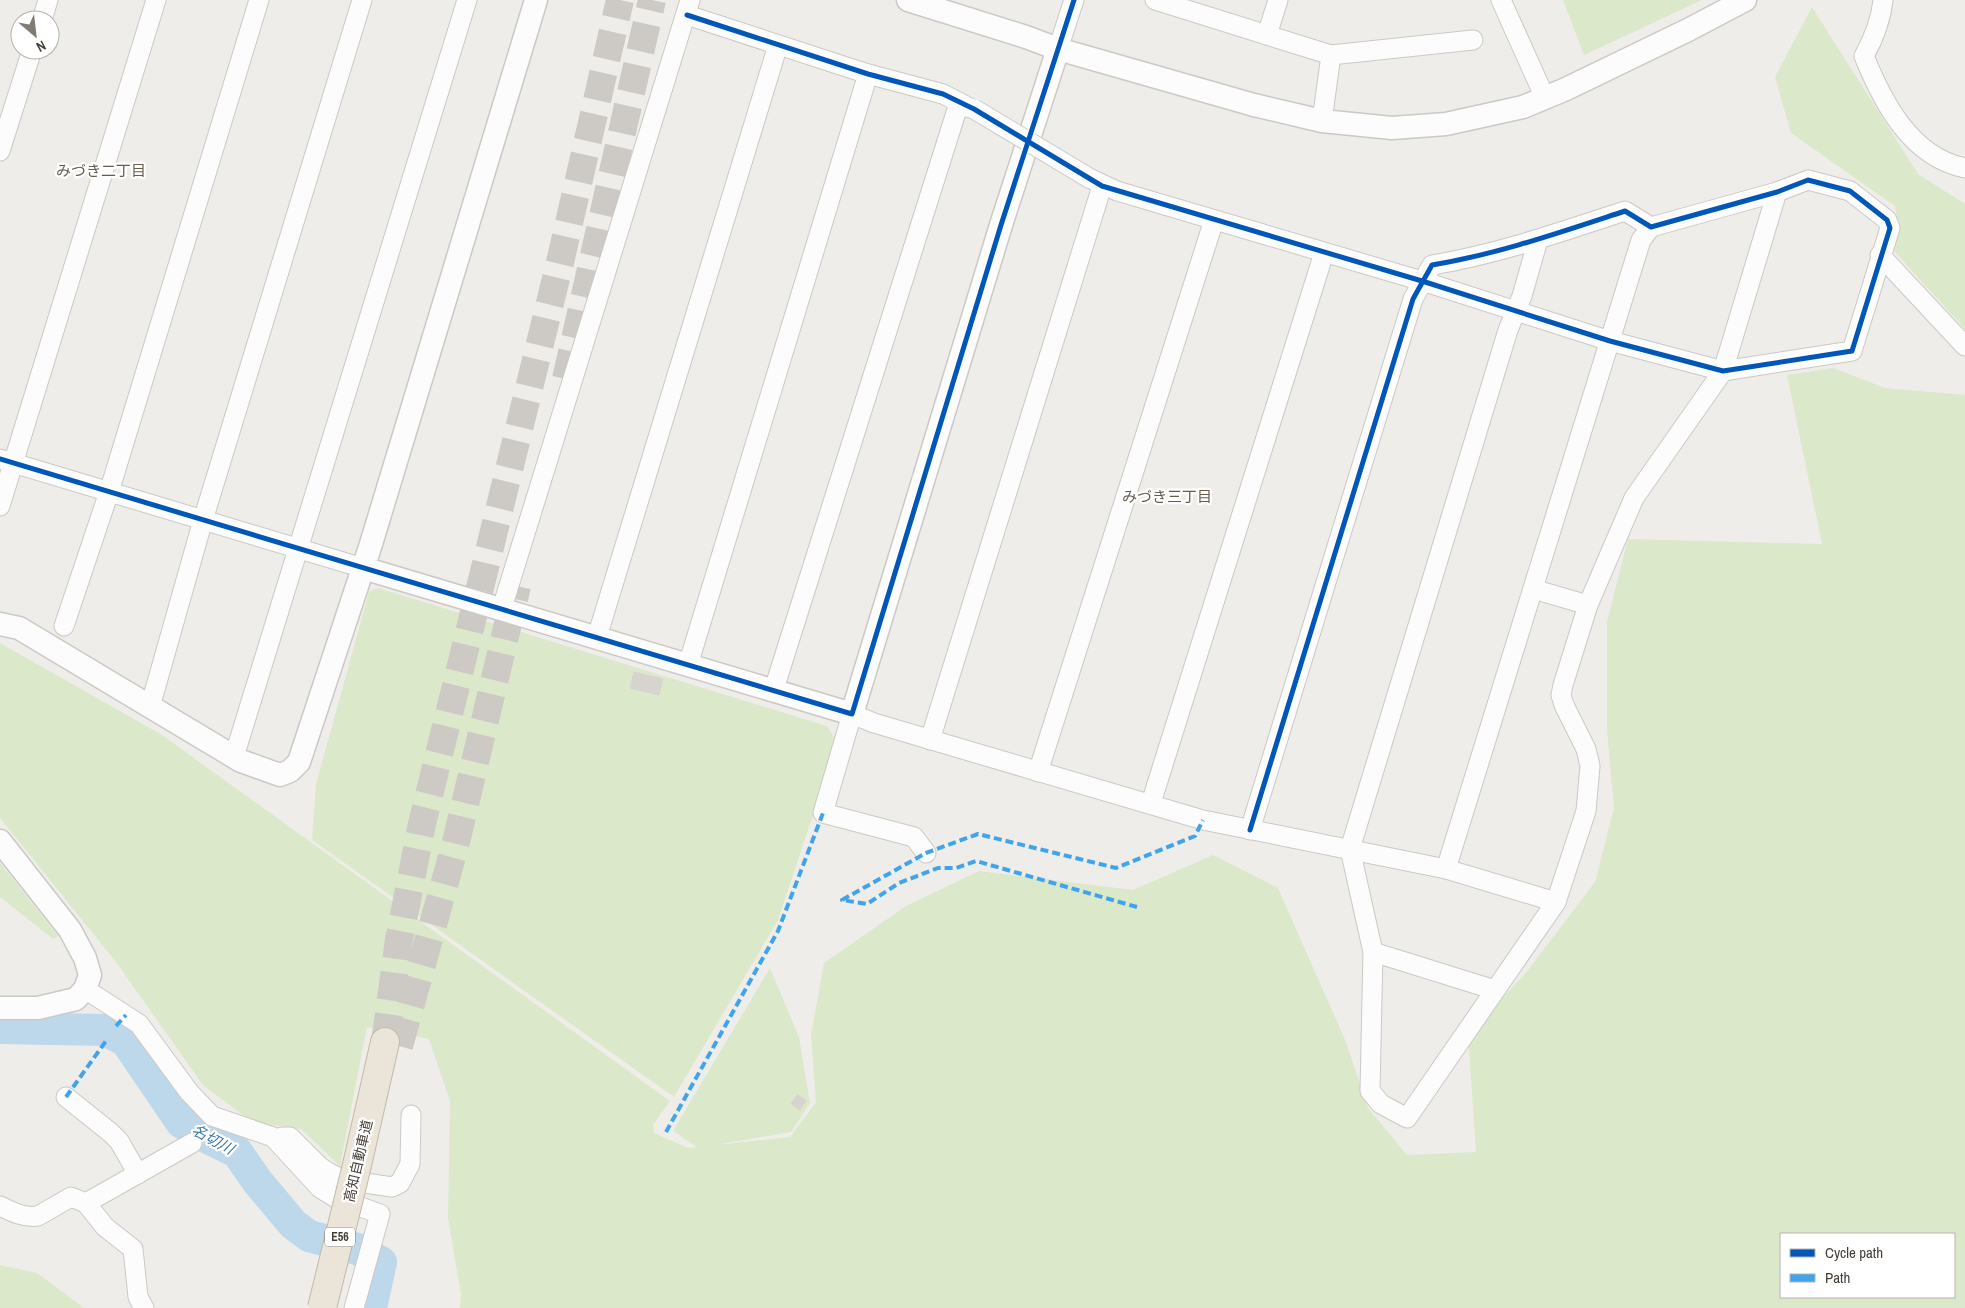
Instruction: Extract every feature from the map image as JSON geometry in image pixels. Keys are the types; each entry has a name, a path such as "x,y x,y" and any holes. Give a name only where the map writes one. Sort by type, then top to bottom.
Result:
{"highway":[{"name":"高知自動車道","path":"334,1308 392,1044"},
{"name":"高知自動車道","path":"322,1308 364,1167"}],"street":[{"path":"0,506 7,461 156,0"},
{"path":"64,626 108,492 259,0"},
{"path":"150,707 204,520 362,0"},
{"path":"234,757 467,0"},
{"path":"0,624 19,628 234,757 280,775 290,770 299,762 363,568 536,0"},
{"path":"908,0 1058,49 1254,105 1322,121 1364,127 1420,127 1497,114 1544,98 1688,30 1745,0"},
{"path":"926,853 914,837 823,813 1001,225 1074,0"},
{"path":"1267,35 1278,0"},
{"path":"1501,0 1544,98"},
{"path":"1883,0 1882,13 1872,41 1864,56 1875,83 1897,121 1909,136 1948,164 1965,168"},
{"path":"1168,2 1331,55 1473,40"},
{"path":"502,608 688,7 778,45 868,74 943,94 967,106 1095,182 1214,220 1422,281 1610,341 1723,371 1852,351 1880,255 1890,228 1887,220 1850,191 1808,180 1777,192 1651,227 1641,240 1610,341 1446,869"},
{"path":"597,637 778,45"},
{"path":"1322,121 1331,55"},
{"path":"0,151 4,122 28,60"},
{"path":"688,665 868,74"},
{"path":"774,690 967,106"},
{"path":"930,740 1095,182"},
{"path":"1538,240 1350,849 1373,952 1370,1091 1381,1104 1407,1118 1556,902 1586,811 1590,766 1588,755 1564,706 1561,695 1563,684 1588,605 1634,498 1723,371 1777,192"},
{"path":"1250,830 1413,299 1432,265 1479,257 1538,240 1625,211 1651,227"},
{"path":"1038,772 1214,220"},
{"path":"1151,803 1324,253"},
{"path":"1880,255 1965,346"},
{"path":"7,461 774,690 930,740 1151,803 1203,820 1446,869 1556,902"},
{"path":"1533,589 1588,605"},
{"path":"0,841 70,930 85,958 90,975 85,989 76,999 38,1008 0,1008"},
{"path":"1373,952 1495,990"},
{"path":"85,989 139,1024 189,1092 212,1116 273,1137 290,1137 320,1167 345,1180 392,1187 400,1183 410,1164 412,1115"},
{"path":"66,1097 115,1137 138,1174"},
{"path":"273,1137 320,1188 336,1198 380,1214 354,1308"},
{"path":"86,1203 192,1143"},
{"path":"0,1206 32,1217 38,1216 71,1197 86,1203 105,1227 133,1249 136,1288 144,1308"}],"green space":[{"path":"1563,0 1702,0 1584,55"},
{"path":"1812,7 1918,174 1965,204 1965,329 1893,250 1899,233 1895,206 1791,133 1775,77"},
{"path":"1833,368 1885,388 1965,395 1965,1308 460,1308 461,1295 448,1218 450,1101 429,1039 367,1027 340,1166 301,1129 252,1122 203,1085 116,962 0,818 0,643 162,735 670,1101 653,1125 654,1133 688,1148 697,1147 673,1131 770,968 799,1037 810,1103 791,1132 715,1145 790,1137 816,1102 811,1035 824,963 906,906 979,871 1133,890 1213,855 1278,888 1346,1042 1368,1108 1407,1155 1476,1152 1468,1034 1525,974 1595,882 1614,808 1607,730 1607,622 1628,539 1822,544 1787,375"},
{"path":"378,588 827,726 837,743 778,920 674,1097 312,840 316,784 369,592"},
{"path":"0,863 58,936 53,939 0,897"},
{"path":"0,1265 37,1273 84,1308 0,1308"}],"building":[{"path":"634,672 663,679 659,695 630,688"},
{"path":"797,1095 806,1100 800,1110 791,1104"}],"waterway":[{"name":"名切川","path":"0,1028 105,1030 126,1041 181,1122 237,1152 257,1181 293,1224 309,1236 357,1249 381,1262 371,1308"}],"tunnel":[{"path":"385,1042 399,940 422,824 561,258 620,0"},
{"path":"566,379 652,0"},
{"path":"399,1046 455,846 517,586"}],"marked path":[{"path":"666,1132 778,931 823,813"},
{"path":"1137,907 976,861 956,868 938,868 899,883 867,904 842,900 926,853 978,834 1116,868 1195,836 1203,820"},
{"path":"116,1026 126,1015"},
{"path":"66,1097 106,1041 109,1041"}],"cycle path":[{"path":"0,459 852,714 1001,225 1074,0"},
{"path":"687,15 868,74 943,94 974,109 1102,186 1422,281 1610,341 1723,371 1852,351 1890,228 1887,220 1850,191 1808,180 1777,192 1651,227 1625,211 1505,249 1432,265 1413,299 1250,830"}],"district":[{"name":"みづき二丁目","path":"101,170"},
{"name":"みづき三丁目","path":"1167,496"}]}
